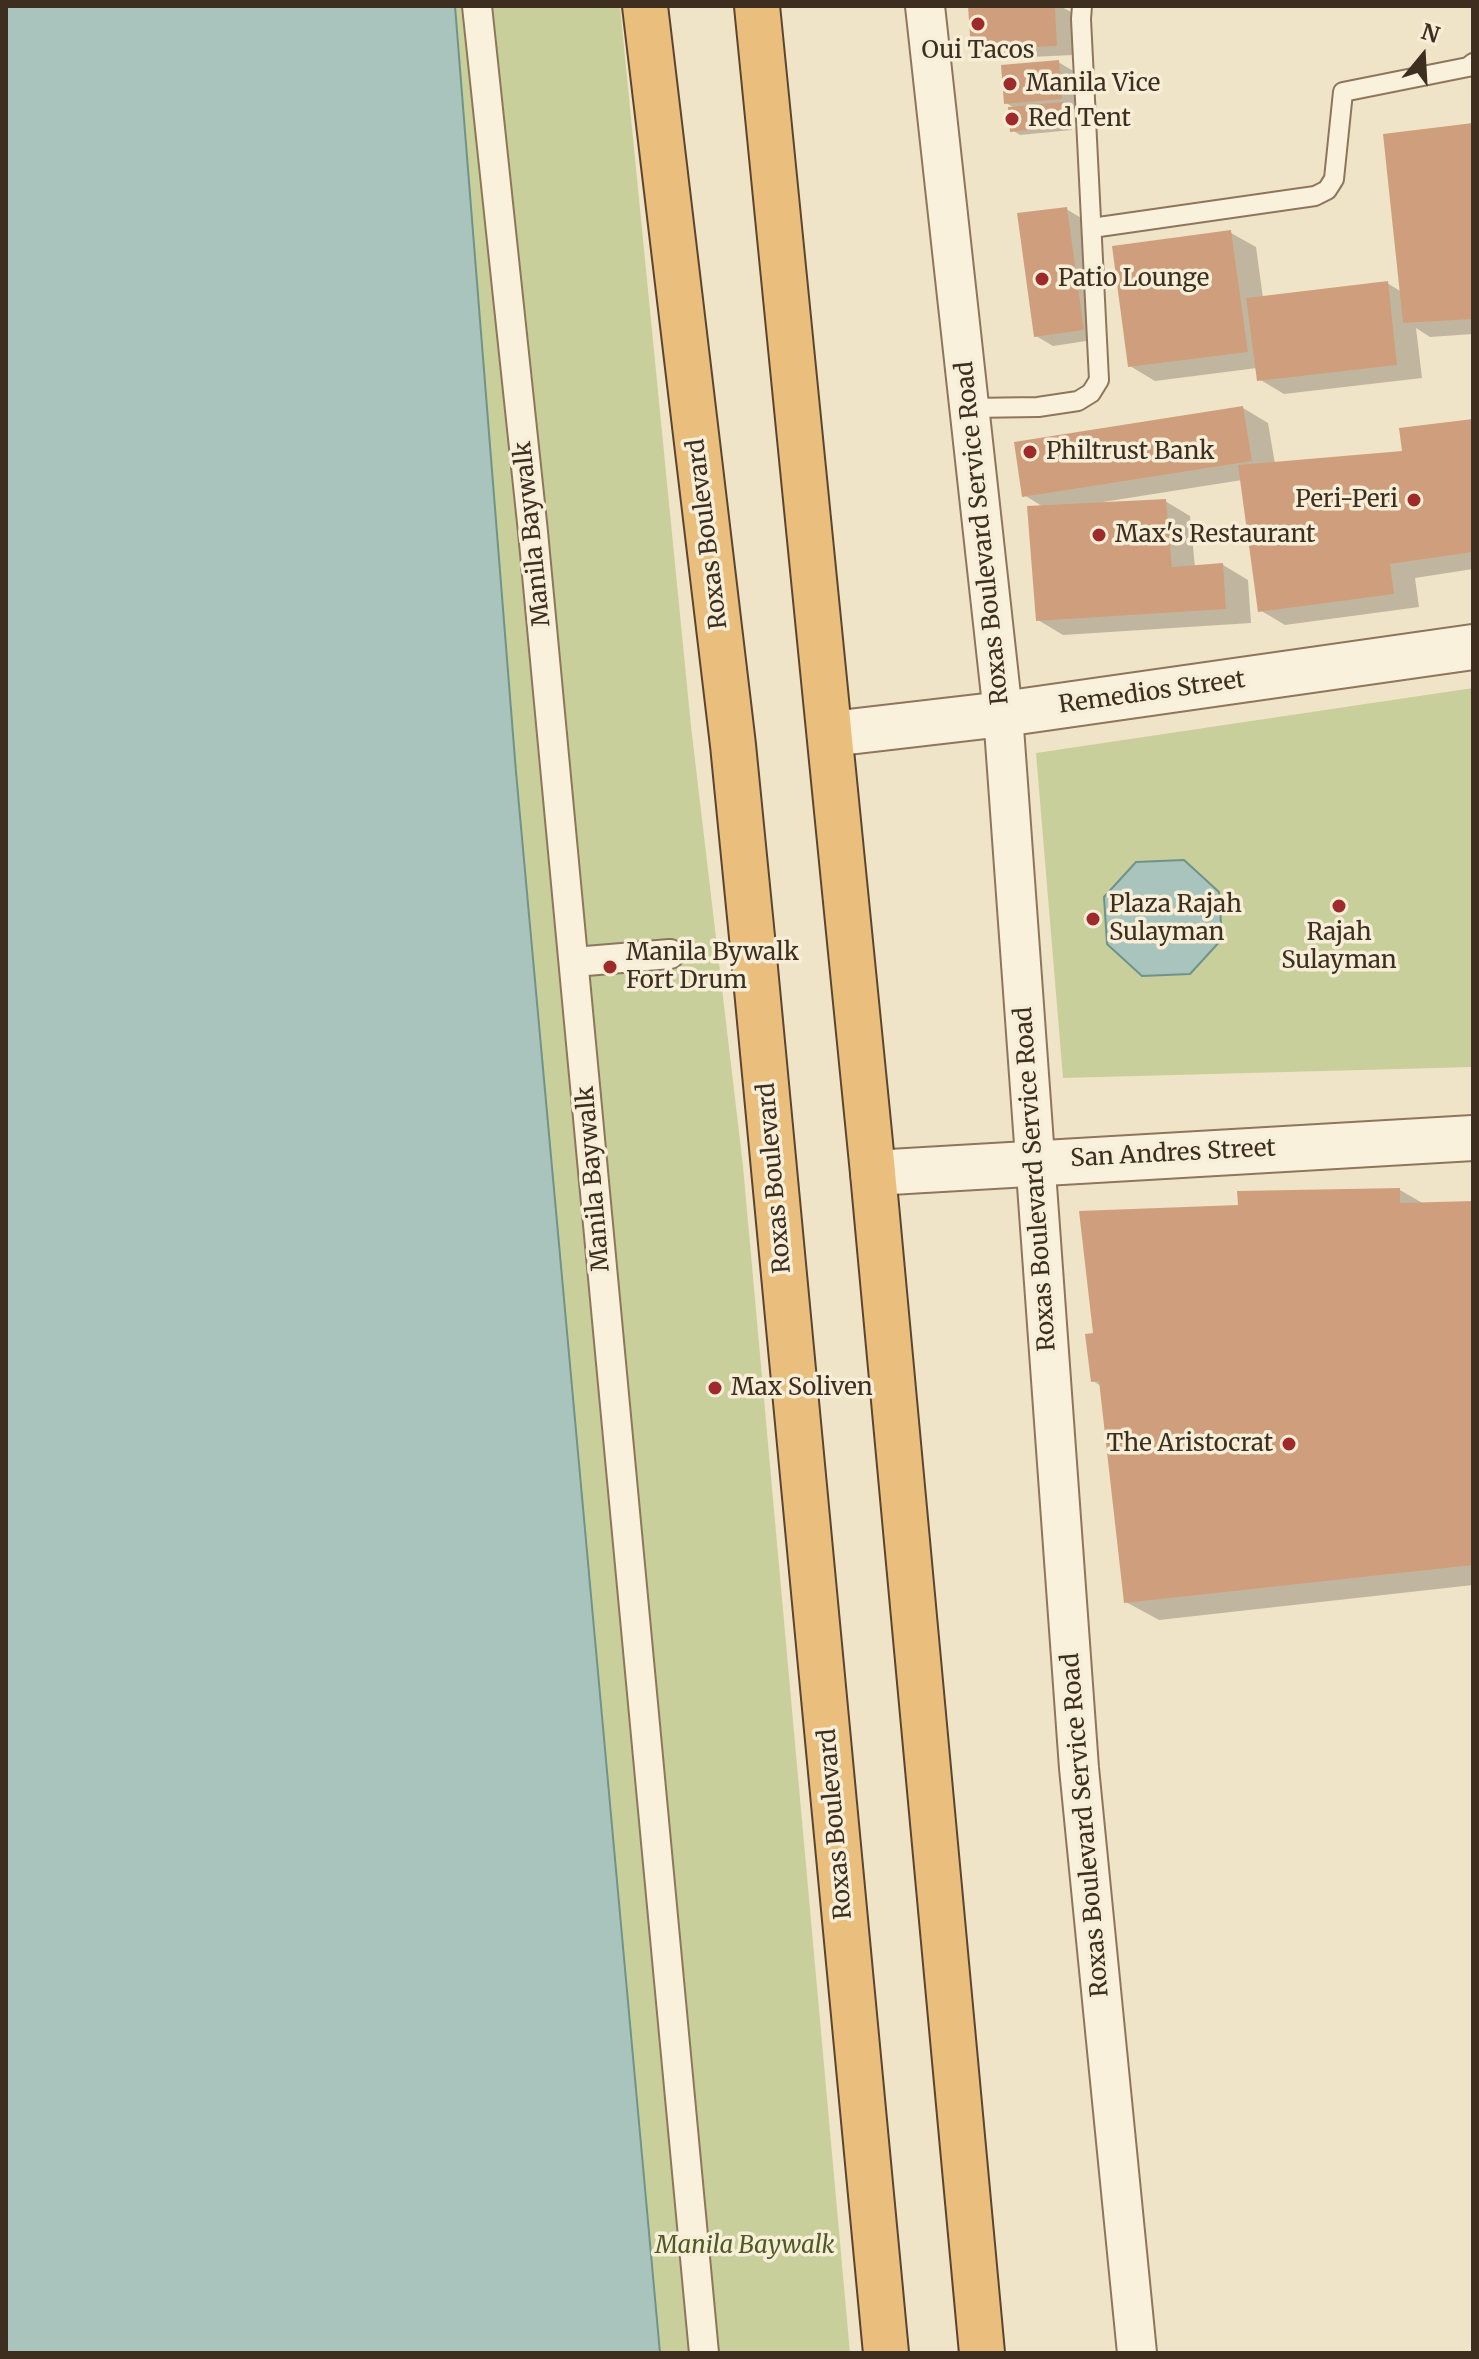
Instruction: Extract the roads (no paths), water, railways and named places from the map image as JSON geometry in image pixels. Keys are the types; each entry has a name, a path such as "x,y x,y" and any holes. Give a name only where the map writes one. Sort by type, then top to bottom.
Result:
{"highway":[{"name":"Roxas Boulevard","path":"645,6 727,698 753,947 886,2353"},
{"path":"757,6 831,734 982,2353"}],"street":[{"name":"Manila Baywalk","path":"477,6 533,532 704,2353"},
{"name":"Roxas Boulevard Service Road","path":"925,6 1003,714 1079,1768 1137,2353"},
{"name":"Remedios Street","path":"831,734 1003,714 1473,647"},
{"path":"574,962 670,954"},
{"name":"San Andres Street","path":"873,1173 1473,1138"}],"lane":[{"path":"969,408 1038,407 1078,401 1091,393 1099,380 1082,6"},
{"path":"1092,228 1315,196 1327,190 1334,179 1343,92 1468,67 1473,63"}],"water":[{"path":"6,6 455,6 516,772 660,2353 6,2353"},
{"path":"1184,860 1219,892 1222,939 1190,974 1142,976 1107,944 1104,897 1136,862"}],"place":[{"name":"Oui Tacos","path":"978,24"},
{"name":"Manila Vice","path":"1010,84"},
{"name":"Red Tent","path":"1012,119"},
{"name":"Patio Lounge","path":"1042,279"},
{"name":"Philtrust Bank","path":"1030,452"},
{"name":"Peri-Peri","path":"1414,500"},
{"name":"Max's Restaurant","path":"1099,535"},
{"name":"Rajah Sulayman","path":"1339,906"},
{"name":"Plaza Rajah Sulayman","path":"1093,919"},
{"name":"Manila Bywalk Fort Drum","path":"610,967"},
{"name":"Max Soliven","path":"715,1388"},
{"name":"The Aristocrat","path":"1289,1444"}]}
